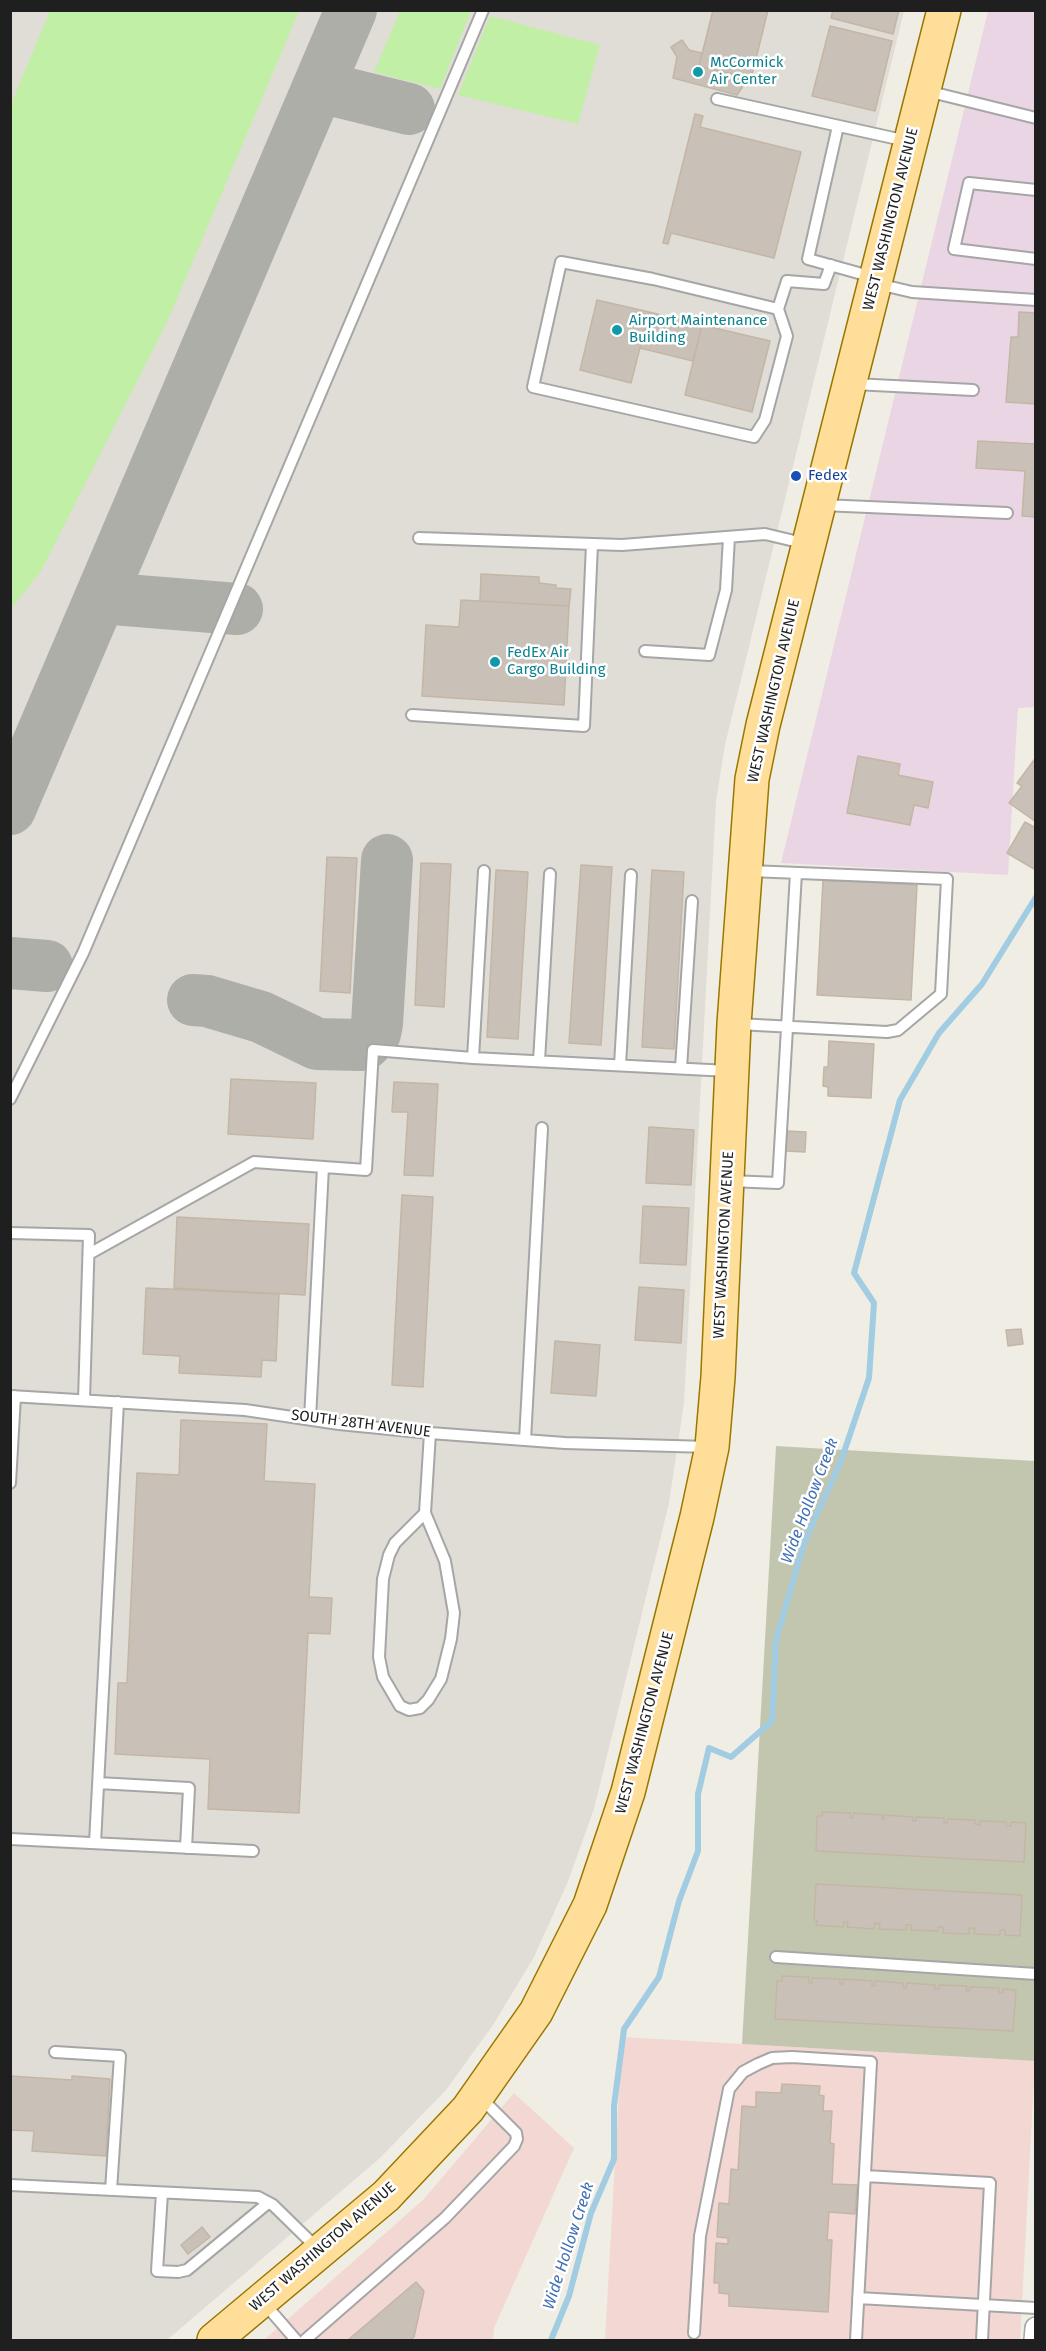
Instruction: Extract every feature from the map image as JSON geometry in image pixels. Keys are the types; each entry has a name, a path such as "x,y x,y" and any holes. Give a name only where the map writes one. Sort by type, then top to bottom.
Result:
{"main road":[{"name":"WEST WASHINGTON AVENUE","path":"214,2340 386,2196 468,2109 536,2012 590,1905 628,1792 697,1517 712,1447 718,1377 734,1024 752,779 763,725 944,10"}],"street":[{"path":"1035,2328 1035,2340"}],"lane":[{"path":"10,1099 83,953 483,10"},
{"path":"924,90 1035,118"},
{"path":"717,99 910,142"},
{"path":"838,126 808,259 912,292 1035,300"},
{"path":"1035,190 969,183 954,249 1035,259"},
{"path":"778,309 653,279 561,262 533,387 754,437 765,420 787,336 778,309 787,280 824,285 831,266"},
{"path":"849,384 973,390"},
{"path":"819,504 1007,513"},
{"path":"419,538 622,545 765,534 809,544"},
{"path":"645,651 709,655 726,590 729,537"},
{"path":"412,715 584,726 592,544"},
{"path":"473,1058 484,871"},
{"path":"734,1024 887,1032 898,1030 941,994 948,879 744,871"},
{"path":"727,1180 778,1183 796,873"},
{"path":"540,1061 550,874"},
{"path":"620,1065 631,874"},
{"path":"681,1068 692,901"},
{"path":"89,1254 254,1162 366,1170 373,1050 473,1058 732,1071"},
{"path":"525,1440 542,1128"},
{"path":"310,1419 322,1167"},
{"path":"10,1233 89,1235 84,1401"},
{"path":"10,1483 13,1396"},
{"name":"SOUTH 28TH AVENUE","path":"13,1396 245,1410 339,1424 525,1440 712,1447"},
{"path":"95,1843 118,1402"},
{"path":"424,1513 395,1543 389,1555 383,1579 379,1657 383,1677 400,1706 409,1710 420,1708 429,1700 441,1679 451,1639 454,1612 445,1561 424,1513 430,1433"},
{"path":"98,1783 189,1788 186,1848"},
{"path":"10,1839 253,1851"},
{"path":"776,1957 1035,1974"},
{"path":"56,2052 120,2056 111,2190"},
{"path":"694,2333 700,2236 729,2089 743,2072 772,2058 871,2062 856,2340"},
{"path":"305,2340 445,2218 514,2146 517,2139 516,2133 478,2095"},
{"path":"865,2176 990,2183 982,2340"},
{"path":"10,2186 258,2197 268,2203 320,2251"},
{"path":"162,2193 157,2271 187,2270 268,2203"},
{"path":"858,2298 1035,2308"},
{"path":"262,2300 296,2340"}],"shaded area":[{"path":"11,11 904,11 725,745 716,801 684,1403 669,1503 594,1809 567,1884 534,1957 493,2025 446,2090 380,2158 167,2340 11,2340"},
{"path":"988,11 1035,11 1036,707 1018,708 1008,875 781,863"},
{"path":"776,1446 1035,1461 1035,2061 742,2044"},
{"path":"622,2037 1035,2061 1020,2340 605,2340"},
{"path":"514,2093 574,2148 494,2328 493,2340 264,2340 423,2200"}],"green space":[{"path":"50,11 299,11 168,320 41,571 11,609 11,104"},
{"path":"400,11 471,11 440,89 374,72"},
{"path":"490,16 600,45 578,124 458,95"}],"building":[{"path":"713,10 768,10 751,79 699,66"},
{"path":"833,10 899,10 893,34 831,18"},
{"path":"830,26 892,41 875,111 812,96"},
{"name":"McCormick Air Center","path":"682,40 689,50 702,53 699,66 746,77 737,95 673,78 677,57 671,47"},
{"path":"695,114 703,116 700,127 801,152 774,258 671,233 668,244 663,243"},
{"name":"Airport Maintenance Building","path":"597,300 649,312 631,383 580,370"},
{"path":"649,312 702,325 693,361 640,348"},
{"path":"1019,312 1036,313 1036,404 1006,402 1011,337 1018,337"},
{"path":"702,325 770,341 752,412 685,395"},
{"path":"978,441 1036,444 1036,517 1022,516 1025,471 976,468"},
{"path":"481,574 539,577 539,583 571,589 569,606 480,601"},
{"name":"FedEx Air Cargo Building","path":"461,600 569,606 564,705 422,696 426,625 459,627"},
{"path":"858,756 900,764 898,775 933,782 928,808 914,805 910,825 847,813"},
{"path":"1034,760 1036,762 1036,822 1009,803 1022,786 1017,783"},
{"path":"1025,822 1036,828 1036,865 1034,869 1007,853"},
{"path":"327,857 357,858 350,993 320,991"},
{"path":"421,863 451,864 444,1007 415,1005"},
{"path":"581,865 612,867 601,1045 569,1043"},
{"path":"496,870 528,872 518,1039 487,1037"},
{"path":"652,870 684,872 674,1049 642,1047"},
{"path":"823,880 917,885 911,1000 817,995"},
{"path":"829,1041 874,1044 871,1098 828,1096 828,1087 823,1086 824,1067 828,1067"},
{"path":"231,1079 316,1083 313,1139 228,1134"},
{"path":"394,1082 438,1084 433,1176 404,1175 408,1112 392,1112"},
{"path":"649,1127 694,1130 691,1185 646,1183"},
{"path":"787,1131 806,1132 805,1152 786,1151"},
{"path":"402,1195 433,1197 423,1387 392,1385"},
{"path":"643,1206 689,1208 686,1265 640,1263"},
{"path":"177,1217 309,1224 305,1295 174,1288"},
{"path":"639,1287 684,1290 681,1343 635,1340"},
{"path":"146,1288 279,1294 276,1361 262,1360 261,1377 179,1373 180,1356 143,1354"},
{"path":"1021,1329 1023,1344 1008,1346 1006,1330"},
{"path":"555,1341 600,1345 596,1396 551,1393"},
{"path":"181,1420 267,1424 264,1481 315,1484 309,1597 332,1598 330,1634 308,1633 299,1813 208,1809 210,1759 115,1754 118,1683 127,1683 137,1473 179,1475"},
{"path":"822,1812 850,1813 850,1818 853,1818 853,1813 882,1815 884,1820 884,1815 913,1817 913,1821 916,1821 916,1817 944,1818 944,1823 947,1823 948,1819 975,1820 975,1824 980,1825 980,1821 1006,1822 1006,1826 1011,1826 1011,1822 1026,1823 1024,1862 816,1851 817,1816 822,1816"},
{"path":"816,1884 1022,1895 1020,1936 1005,1935 1005,1930 1000,1930 1000,1935 974,1934 975,1928 969,1928 969,1934 943,1933 943,1927 938,1927 938,1931 911,1930 911,1925 906,1925 906,1930 879,1929 880,1924 875,1923 874,1929 847,1927 848,1922 844,1922 843,1927 816,1925 817,1920 814,1920"},
{"path":"782,1976 809,1977 809,1983 812,1983 812,1978 840,1979 840,1984 843,1984 843,1979 872,1981 872,1986 875,1986 875,1981 903,1983 903,1987 906,1988 907,1983 935,1985 935,1989 939,1989 939,1985 967,1986 966,1991 969,1991 970,1987 999,1988 999,1993 1003,1993 1003,1989 1016,1990 1013,2031 775,2019 777,1981 782,1981"},
{"path":"10,2076 72,2080 72,2076 110,2079 106,2156 32,2151 34,2131 10,2130"},
{"path":"782,2084 820,2086 819,2095 824,2096 823,2111 832,2111 830,2143 834,2144 832,2184 857,2185 855,2214 829,2212 827,2240 832,2240 828,2312 729,2306 729,2294 719,2293 719,2283 714,2283 716,2243 728,2244 728,2238 717,2237 719,2203 729,2204 731,2169 738,2170 742,2106 756,2107 756,2092 781,2093"},
{"path":"202,2227 210,2237 188,2254 181,2245"},
{"path":"416,2282 424,2291 414,2337 410,2340 348,2340"}],"waterway":[{"name":"Wide Hollow Creek","path":"551,2340 569,2296 591,2213 614,2159 614,2106 624,2029 659,1977 679,1901 698,1851 698,1794 709,1748 731,1757 772,1721 776,1640 804,1543 841,1461 869,1378 874,1303 854,1273 900,1100 939,1033 982,984 1036,897"}],"taxiway":[{"path":"10,809 351,10"},
{"path":"320,87 409,109"},
{"path":"101,598 237,609"},
{"path":"193,1000 207,1001 261,1017 317,1044 365,1044 375,1033 377,1024 387,860"},
{"path":"10,963 47,966"}],"place":[{"name":"McCormick Air Center","path":"698,72"},
{"name":"Airport Maintenance Building","path":"617,330"},
{"name":"Fedex","path":"796,476"},
{"name":"FedEx Air Cargo Building","path":"495,662"}]}
